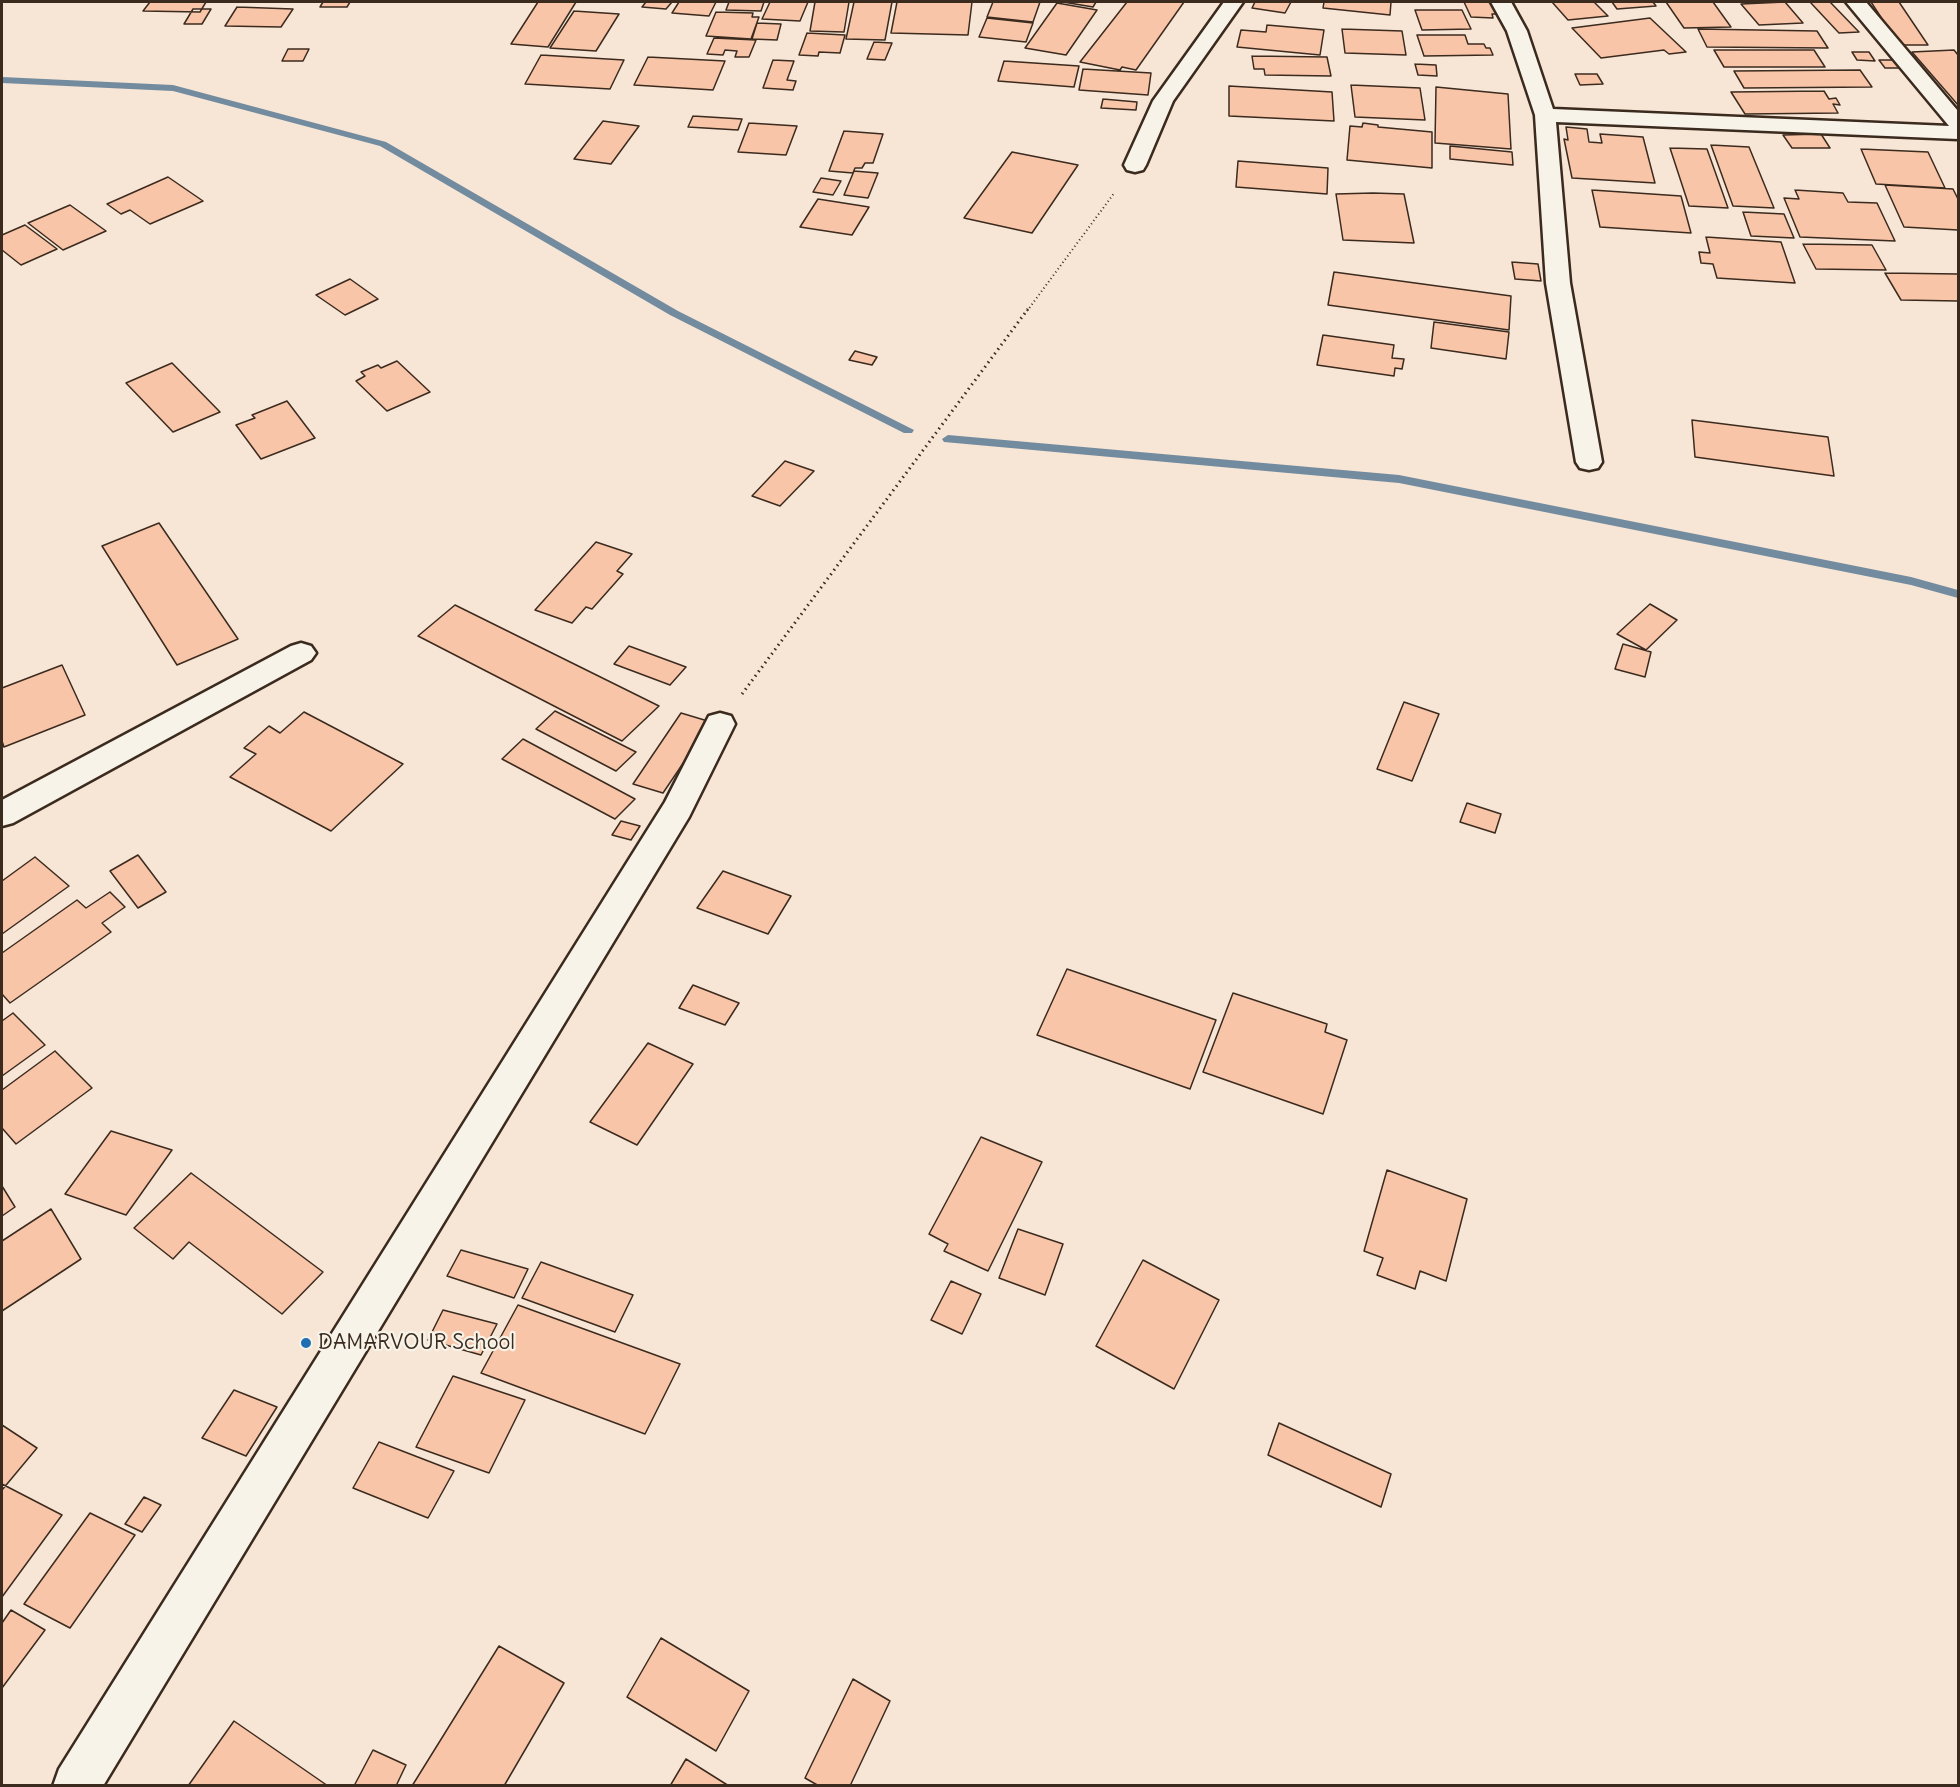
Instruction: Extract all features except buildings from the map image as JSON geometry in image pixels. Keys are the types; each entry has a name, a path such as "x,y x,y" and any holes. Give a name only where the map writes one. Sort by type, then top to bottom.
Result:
{"street":[{"path":"1135,165 1163,101 1233,2"},
{"path":"1501,2 1516,32 1545,114 1558,283 1589,462"},
{"path":"1856,2 1959,124"},
{"path":"1545,114 1959,133"},
{"path":"2,814 301,653"},
{"path":"76,1785 678,808 720,724"}],"path":[{"path":"720,724 1135,165"}],"waterway":[{"path":"2,80 173,88 383,144 674,313 908,430"},
{"path":"948,439 1399,479 1911,581 1958,594"}],"place":[{"name":"DAMARVOUR School","path":"306,1343"}]}
